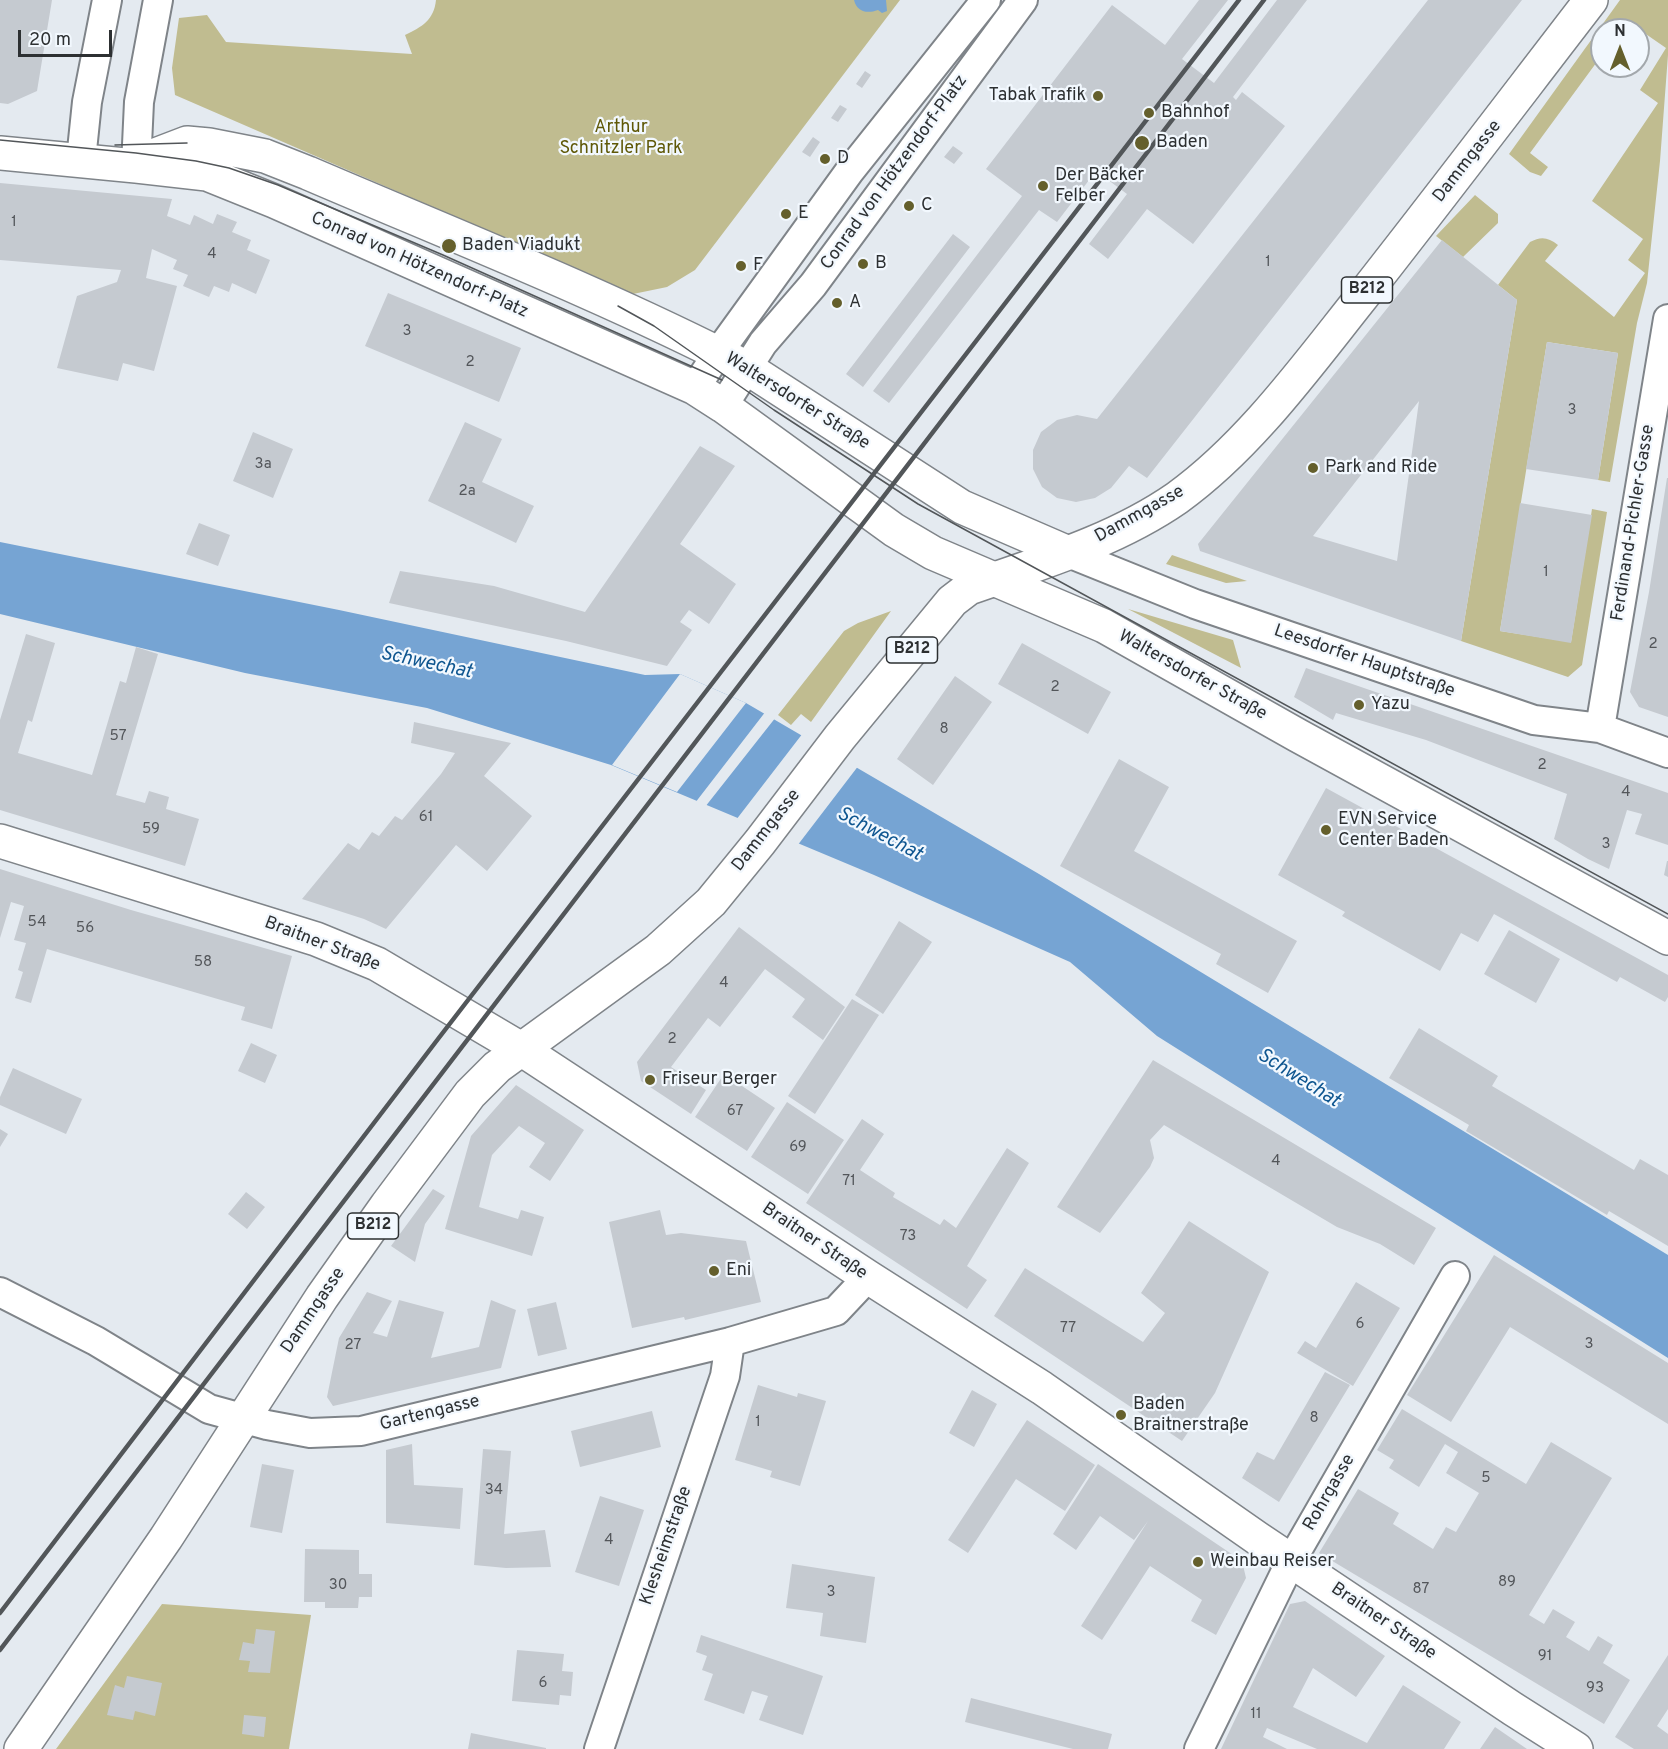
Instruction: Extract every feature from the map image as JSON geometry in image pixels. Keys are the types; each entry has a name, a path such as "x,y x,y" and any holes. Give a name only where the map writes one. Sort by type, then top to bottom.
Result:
{"main road":[{"name":"Dammgasse","path":"21,1749 166,1538 322,1298 387,1205 470,1094 496,1067 658,950 711,902 840,737 952,601 969,588 1110,537 1175,499 1218,466 1254,429 1341,324 1591,0"},
{"path":"136,166 153,156 187,143 209,144 265,156 618,306 718,353"},
{"name":"Conrad von Hötzendorf-Platz","path":"0,153 207,174 264,197 695,388 723,406"},
{"name":"Waltersdorfer Straße","path":"718,353 747,368 962,507 1066,552"},
{"name":"Waltersdorfer Straße","path":"723,406 894,530 933,553 1104,626 1297,735 1668,938"},
{"name":"Braitner Straße","path":"0,841 316,939 377,964 521,1049 868,1278 1042,1388 1291,1561 1576,1749"}],"street":[{"path":"81,160 87,102 107,0"},
{"path":"136,166 139,102 158,0"},
{"name":"Conrad von Hötzendorf-Platz","path":"695,388 849,172 986,0"},
{"name":"Conrad von Hötzendorf-Platz","path":"723,406 763,343 813,285 1023,0"},
{"name":"Ferdinand-Pichler-Gasse","path":"1600,728 1668,319"},
{"name":"Leesdorfer Hauptstraße","path":"1066,552 1195,604 1534,720 1600,728 1668,753"},
{"name":"Rohrgasse","path":"1199,1749 1291,1561 1455,1276"},
{"name":"Gartengasse","path":"0,1292 96,1341 210,1409 244,1419 310,1432 361,1431 730,1342 836,1311 868,1278"},
{"name":"Klesheimstraße","path":"598,1749 725,1376 730,1342"}],"green space":[{"name":"Arthur Schnitzler Park","path":"436,0 900,0 695,270 667,287 633,294 175,95 172,68 179,18 207,15 226,42 412,54 405,35 430,18"},
{"path":"1620,0 1668,0 1668,55 1647,283 1637,323 1610,482 1598,480 1618,353 1547,342 1500,631 1571,642 1592,509 1607,512 1582,665 1568,677 1461,641 1517,300 1498,285 1530,242 1541,238 1551,240 1558,245 1545,261 1614,317 1645,273 1628,260 1643,239 1592,201 1658,103 1640,90 1647,78 1650,78 1650,74 1666,48 1650,37 1650,18 1607,18"},
{"path":"1590,42 1590,71 1530,153 1548,167 1541,176 1530,172 1509,154"},
{"path":"1475,195 1498,214 1498,223 1463,257 1436,236"},
{"path":"1172,555 1247,581 1226,583 1166,564"},
{"path":"1128,609 1233,640 1241,668"},
{"path":"891,611 811,722 801,714 791,725 778,715 844,631 858,623"},
{"path":"162,1604 311,1615 289,1749 56,1749"}],"water":[{"path":"854,0 886,0 887,11 882,13 878,10 863,11 857,7"},
{"name":"Schwechat","path":"0,542 339,610 645,675 680,674 746,703 1039,874 1668,1255 1668,1358 1157,1036 1070,962 874,875 611,765 427,708 245,673 0,614"}],"pier":[{"path":"680,674 746,703 677,792 612,765"},
{"path":"766,711 776,717 705,807 695,803"},
{"path":"803,733 859,765 797,846 736,820"}],"building":[{"path":"0,0 52,0 37,91 8,104 0,103"},
{"name":"Bahnhof","path":"1199,0 1228,0 1182,59 1214,83 1277,0 1307,0 1233,97 1236,100 1242,92 1285,126 1193,244 1147,209 1108,259 1089,244 1127,194 1096,171 1057,222 1039,210 889,403 873,391 1022,196 986,169 1112,5 1165,45"},
{"path":"1428,0 1522,0 1147,478 1129,466 1111,488 1095,498 1076,502 1057,498 1042,487 1033,469 1033,450 1041,432 1057,420 1077,415 1097,419"},
{"path":"865,71 871,75 862,88 856,84"},
{"path":"840,105 847,109 838,122 831,118"},
{"path":"813,137 820,142 810,157 802,152"},
{"path":"953,146 963,153 954,164 944,157"},
{"path":"0,183 172,199 167,216 190,225 194,215 213,224 217,214 237,222 232,232 251,240 247,250 270,260 256,294 232,283 229,292 214,286 209,297 183,286 188,275 173,269 177,260 152,249 146,278 177,286 154,371 123,363 118,381 57,368 77,296 117,282 121,270 0,260"},
{"path":"953,234 970,247 863,387 846,374"},
{"name":"Park and Ride","path":"1442,240 1517,300 1461,641 1200,551 1198,544","holes":["1419,401 1397,561 1313,536"]},
{"path":"388,293 521,348 499,402 365,346"},
{"path":"1547,342 1618,353 1598,480 1526,469"},
{"path":"465,422 502,439 482,482 534,506 516,543 428,501"},
{"path":"253,432 293,449 273,498 233,481"},
{"path":"700,446 735,466 680,544 736,584 709,624 689,610 680,622 692,630 667,666 566,641 389,603 400,571 494,586 585,612"},
{"path":"1667,478 1668,717 1639,707 1630,692"},
{"path":"1520,503 1592,515 1571,643 1500,631"},
{"path":"199,523 230,535 218,566 186,554"},
{"path":"26,634 55,643 32,722 28,720 18,753 92,775 120,681 126,683 136,647 158,654 116,795 145,803 149,791 169,797 166,809 199,819 185,866 0,810 0,720"},
{"path":"1022,643 1111,692 1088,734 998,684"},
{"path":"1306,668 1668,793 1668,845 1635,834 1642,814 1627,810 1609,869 1588,859 1554,839 1567,794 1426,740 1336,713 1333,720 1294,697"},
{"path":"955,676 992,702 933,785 897,759"},
{"path":"414,722 511,743 484,776 532,816 487,871 456,845 386,929 364,919 302,899 348,843 359,850 372,832 379,836 395,816 402,820 441,774 455,753 411,743"},
{"path":"1119,759 1169,787 1134,851 1297,941 1268,993 1216,964 1221,954 1060,866"},
{"path":"1326,788 1668,975 1668,997 1665,1002 1620,977 1617,982 1494,914 1478,942 1461,933 1440,971 1342,916 1345,912 1278,875"},
{"path":"1668,861 1668,877 1664,875"},
{"path":"0,869 131,910 292,956 272,1029 241,1020 245,1007 47,949 31,1003 15,998 23,972 18,970 26,943 14,940 24,906 11,902 0,938"},
{"path":"899,921 932,942 883,1014 855,995"},
{"path":"739,927 845,1007 823,1040 792,1017 805,999 765,969 720,1027 708,1018 671,1067 706,1090 691,1114 641,1081 637,1062"},
{"path":"1509,930 1560,959 1536,1003 1484,974"},
{"path":"852,999 879,1015 815,1114 788,1096"},
{"path":"1419,1028 1498,1076 1492,1086 1634,1170 1640,1159 1668,1175 1668,1246 1609,1211 1607,1215 1466,1131 1469,1125 1389,1078"},
{"path":"251,1043 277,1055 265,1083 238,1071"},
{"path":"1153,1060 1436,1228 1414,1265 1380,1244 1337,1227 1164,1125 1150,1140 1154,1158 1150,1167 1100,1233 1057,1207"},
{"path":"13,1068 82,1099 66,1134 0,1105 0,1097"},
{"path":"724,1074 775,1108 747,1151 695,1117"},
{"path":"516,1085 584,1130 550,1181 529,1167 545,1143 519,1126 492,1155 479,1207 518,1219 521,1210 544,1217 532,1256 445,1229 471,1136"},
{"path":"787,1102 844,1140 808,1194 751,1157"},
{"path":"862,1119 884,1134 860,1170 895,1193 893,1197 940,1225 944,1219 956,1228 1007,1148 1029,1163 967,1266 987,1280 967,1309 806,1203"},
{"path":"0,1129 8,1134 0,1147"},
{"path":"433,1189 445,1196 425,1224 415,1262 391,1246"},
{"path":"246,1192 265,1207 247,1229 228,1214"},
{"path":"660,1210 666,1235 681,1233 746,1241 761,1302 685,1320 684,1317 632,1328 609,1222"},
{"path":"1189,1221 1269,1272 1215,1393 1182,1441 994,1316 1025,1268 1143,1342 1165,1313 1141,1293"},
{"path":"1494,1255 1668,1363 1668,1424 1510,1327 1451,1422 1407,1395"},
{"path":"1356,1282 1400,1308 1353,1386 1297,1353 1305,1341 1316,1348"},
{"path":"367,1292 392,1301 373,1333 387,1337 399,1300 444,1312 431,1358 479,1347 491,1300 516,1310 501,1368 333,1406 327,1397 339,1338"},
{"path":"556,1302 567,1349 538,1356 527,1309"},
{"path":"1325,1372 1350,1385 1279,1502 1242,1478 1257,1452 1274,1460"},
{"path":"758,1385 797,1397 798,1393 826,1401 800,1486 770,1477 772,1471 735,1460"},
{"path":"972,1390 997,1404 974,1447 949,1433"},
{"path":"1402,1409 1526,1484 1551,1442 1612,1478 1529,1615 1544,1624 1553,1609 1575,1622 1566,1637 1589,1651 1598,1636 1613,1645 1603,1663 1630,1680 1604,1724 1319,1553 1358,1489 1399,1513 1393,1524 1433,1549 1446,1527 1456,1532 1479,1493 1446,1473 1458,1452 1445,1444 1419,1487 1389,1468 1394,1460 1377,1450"},
{"path":"652,1411 661,1447 580,1467 571,1431"},
{"path":"1027,1420 1095,1465 1065,1511 1016,1479 968,1553 948,1540"},
{"path":"412,1444 414,1485 463,1488 460,1529 386,1523 386,1450"},
{"path":"483,1449 511,1451 504,1534 545,1530 551,1567 506,1568 474,1565"},
{"path":"262,1464 294,1470 282,1533 250,1527"},
{"path":"1098,1464 1242,1561 1246,1578 1216,1635 1191,1621 1202,1600 1150,1566 1102,1640 1081,1626 1148,1521 1134,1540 1100,1516 1076,1550 1053,1534"},
{"path":"600,1496 644,1510 619,1586 575,1572"},
{"path":"305,1549 359,1550 359,1574 372,1574 372,1597 359,1597 358,1608 325,1608 325,1602 304,1602"},
{"path":"792,1564 875,1577 866,1643 820,1636 823,1613 786,1608"},
{"path":"1305,1601 1385,1656 1356,1697 1313,1668 1293,1707 1367,1743 1403,1685 1461,1722 1444,1749 1317,1749 1267,1728 1263,1737 1287,1749 1221,1749 1290,1604"},
{"path":"256,1629 275,1631 270,1673 248,1672 250,1661 239,1660 243,1642 254,1644"},
{"path":"701,1635 823,1676 803,1735 759,1720 768,1696 752,1691 744,1714 704,1700 713,1674 702,1670 707,1656 696,1652"},
{"path":"517,1650 564,1654 562,1671 573,1672 571,1696 560,1695 559,1705 512,1701"},
{"path":"1668,1655 1668,1709 1657,1726 1668,1734 1668,1749 1634,1749 1615,1737"},
{"path":"127,1676 162,1683 155,1716 135,1711 133,1720 107,1715 115,1685 124,1688"},
{"path":"971,1698 1112,1734 1108,1749 1073,1749 965,1722"},
{"path":"244,1715 266,1717 264,1737 242,1734"},
{"path":"1495,1727 1527,1749 1480,1749"},
{"path":"471,1733 546,1748 546,1749 468,1749"}],"tram line":[{"path":"0,140 136,153 229,168 278,185 443,255 722,380"},
{"path":"115,145 187,143"},
{"path":"618,306 654,326 774,410 918,504 1668,914"}],"railway":[{"path":"0,1613 438,1039 1239,0"},
{"path":"0,1650 1264,0"}],"place":[{"name":"Tabak Trafik","path":"1098,96"},
{"name":"Bahnhof","path":"1149,113"},
{"name":"Baden","path":"1142,143"},
{"name":"D","path":"825,159"},
{"name":"Der Bäcker Felber","path":"1043,186"},
{"name":"C","path":"909,206"},
{"name":"E","path":"786,214"},
{"name":"Baden Viadukt","path":"449,246"},
{"name":"B","path":"863,264"},
{"name":"F","path":"741,266"},
{"name":"A","path":"837,303"},
{"name":"Park and Ride","path":"1313,468"},
{"name":"Yazu","path":"1359,705"},
{"name":"EVN Service Center Baden","path":"1326,830"},
{"name":"Friseur Berger","path":"650,1080"},
{"name":"Eni","path":"714,1271"},
{"name":"Baden Braitnerstraße","path":"1121,1415"},
{"name":"Weinbau Reiser","path":"1198,1562"}]}
